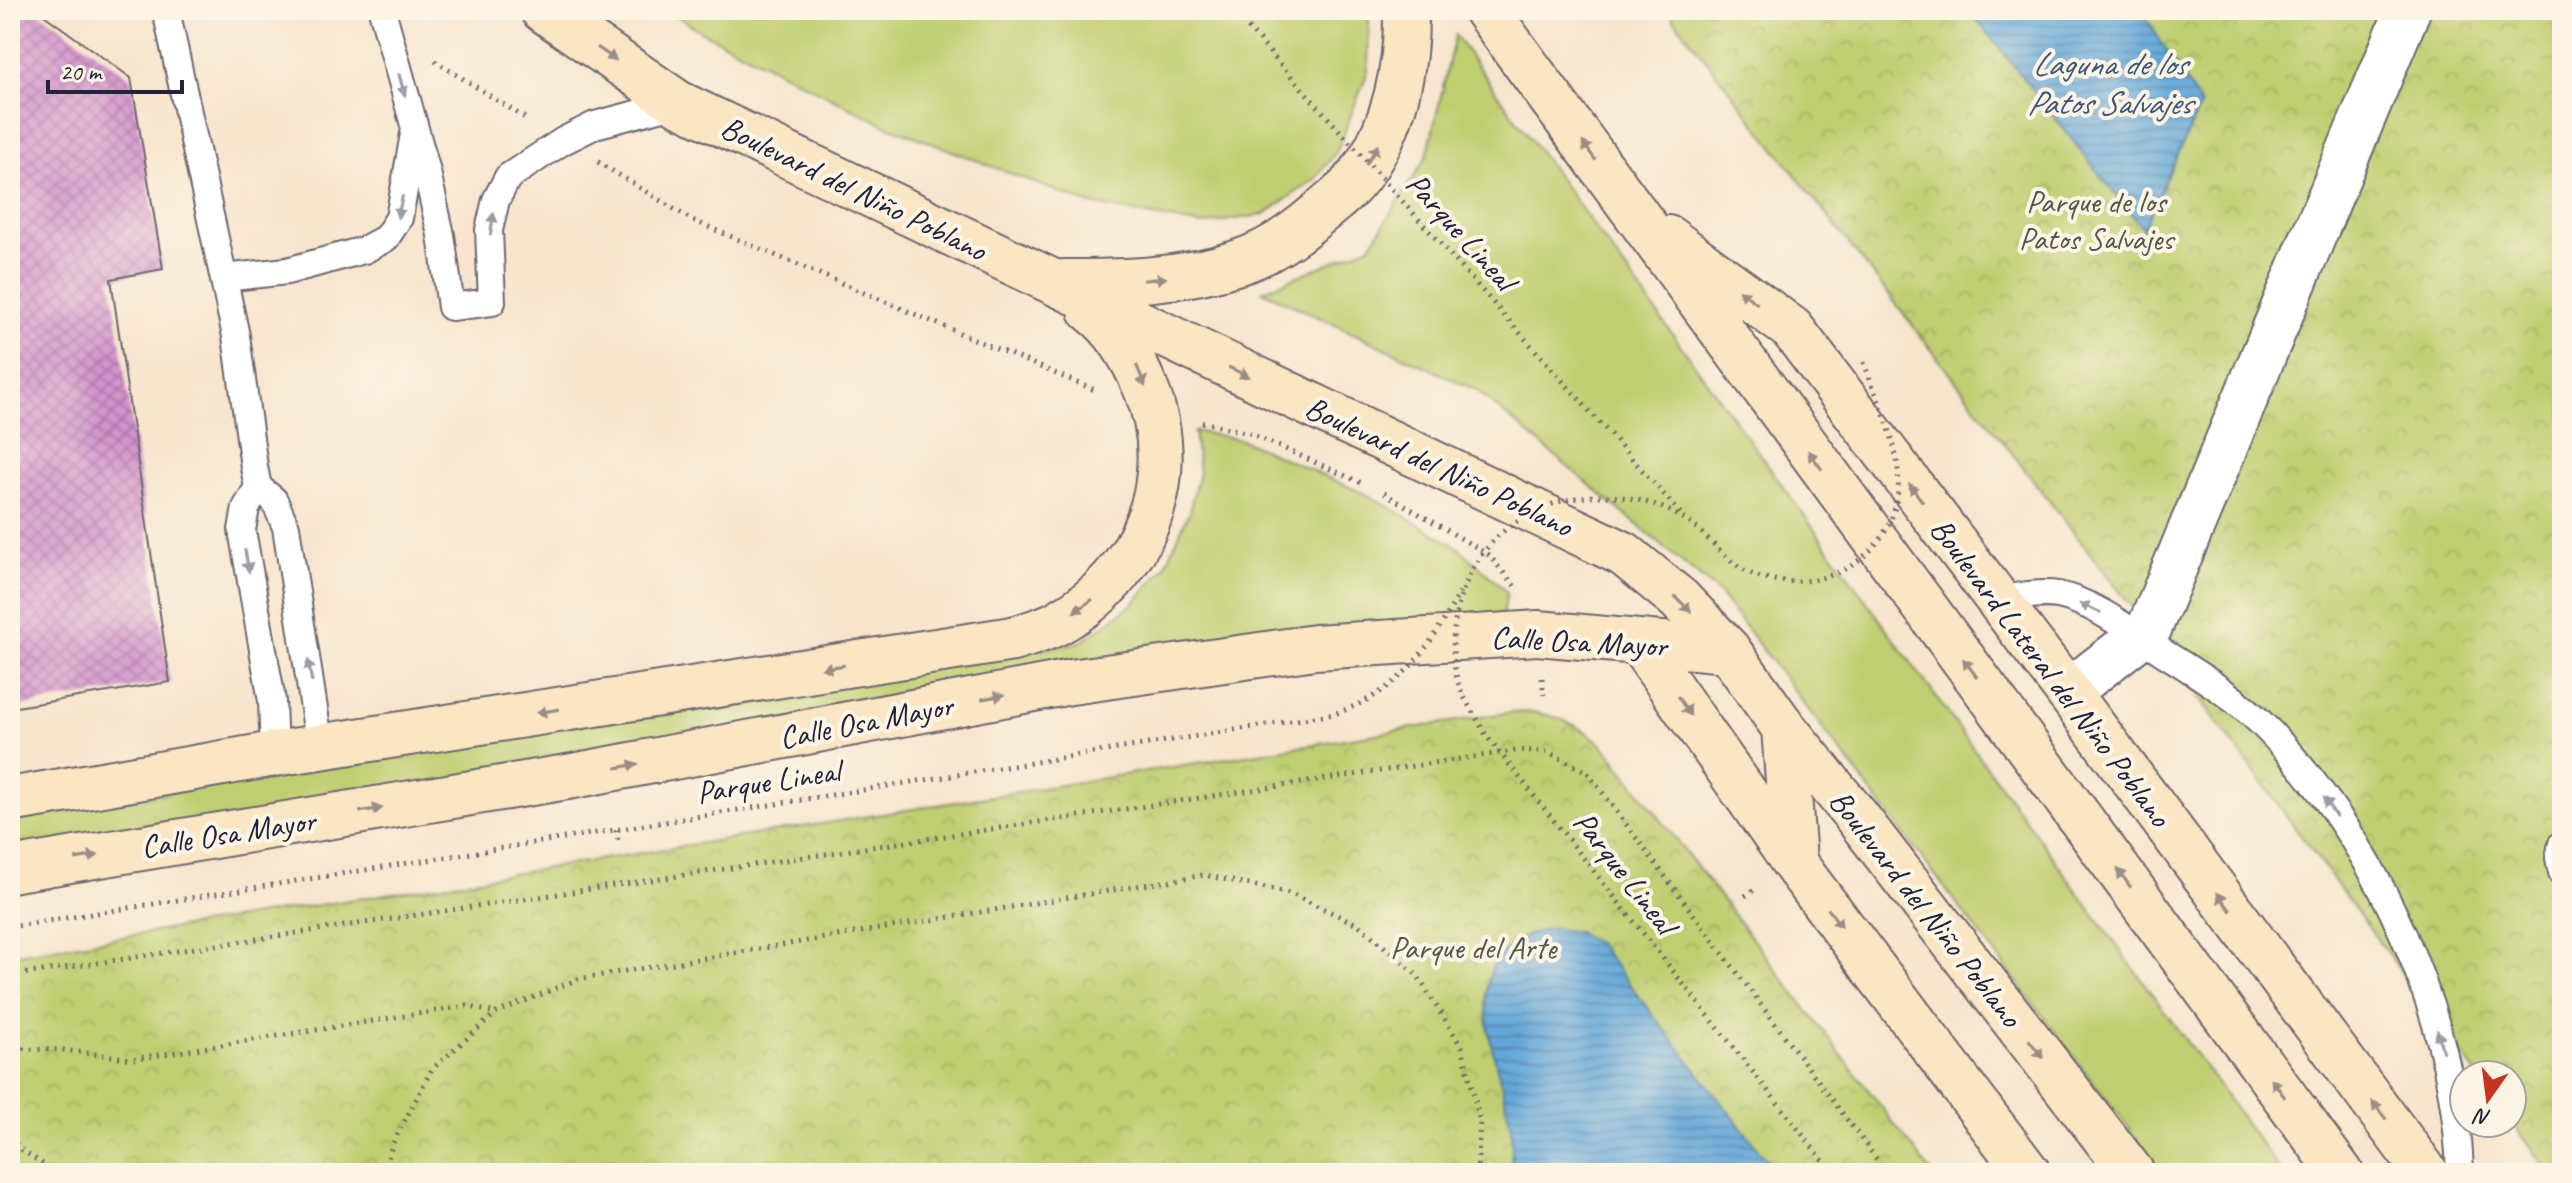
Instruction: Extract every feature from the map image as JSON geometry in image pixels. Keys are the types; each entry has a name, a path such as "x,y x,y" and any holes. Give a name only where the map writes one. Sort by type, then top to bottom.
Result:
{"street":[{"name":"Boulevard del Niño Poblano","path":"543,10 678,103 1624,554 1679,599 1728,650 1784,728 1856,816 2132,1173"},
{"path":"1049,282 1126,282 1184,276 1241,262 1293,235 1361,174 1381,140 1402,78 1406,10"},
{"path":"1486,10 2341,1173"},
{"path":"2068,692 2149,629 2408,10"},
{"name":"Boulevard Lateral del Niño Poblano","path":"1635,213 1792,329 2068,692 2426,1173"},
{"name":"Calle Osa Mayor","path":"10,800 274,754 1013,639 1058,623 1097,597 1123,569 1143,537 1157,495 1161,451 1156,412 1133,358 1095,314 1049,282"},
{"name":"Calle Osa Mayor","path":"10,870 573,776 1071,682 1315,647 1538,633 1728,650"},
{"path":"1639,642 1794,863 2028,1173"},
{"path":"1784,728 1794,863"}],"lane":[{"path":"166,10 236,336 258,487 246,508 242,530 272,701 274,754"},
{"path":"383,18 441,235 451,307 492,302 489,230 496,200 508,177 563,141 595,125 678,103"},
{"path":"224,278 287,271 364,250 386,238 399,218 415,130"},
{"path":"258,487 274,500 286,527 320,748"},
{"path":"1998,600 2058,595 2100,612 2215,685 2270,731 2322,795 2382,886 2409,947 2441,1039 2460,1173"},
{"path":"2562,844 2559,858 2562,872"}],"path":[{"name":"Parque Lineal","path":"1232,10 1687,521 1727,559 1758,577 1789,584 1842,572 1873,547 1889,522 1898,493 1898,471 1894,449 1863,360"},
{"path":"383,18 467,84 692,220 1092,390 1156,412 1249,433 1369,486"},
{"path":"1382,492 1489,555 1514,583 1538,633 1544,695"},
{"name":"Parque Lineal","path":"10,927 1334,714 1383,692 1419,659 1470,574 1496,538 1515,523 1552,503 1572,497 1619,495 1649,502 1687,521"},
{"name":"Parque Lineal","path":"1470,574 1459,602 1453,633 1455,667 1462,692 1486,735 1833,1173"},
{"path":"10,976 1520,750 1548,752 1587,772 1887,1173"},
{"path":"616,830 618,841"},
{"path":"383,1173 393,1143 432,1069 496,1013 578,979 1204,875 1289,893 1359,925 1417,975 1462,1047 1480,1121 1477,1173"},
{"path":"10,1059 23,1049 63,1050 133,1059 467,1006 496,1013"},
{"path":"10,1138 56,1173"}],"green space":[{"path":"668,10 1369,10 1368,71 1337,151 1315,179 1265,214 1201,225 1089,204 883,124 700,31"},
{"name":"Parque de los Patos Salvajes","path":"1667,10 2544,10 2562,17 2562,1173 2550,1173 2525,1139 2528,1139 2528,1059 2465,1059 2149,629"},
{"path":"1455,35 2282,1173 2163,1173 1720,594 1476,390 1262,291 1370,246 1427,156"},
{"path":"1194,431 1242,440 1372,497 1459,548 1507,592 1501,624 10,852 10,819 1081,642 1133,604 1165,567 1189,512 1199,473"},
{"name":"Parque del Arte","path":"1533,712 1575,725 1609,752 1932,1173 10,1173 10,955 1506,713"}],"water":[{"name":"Laguna de los Patos Salvajes","path":"1969,10 2141,10 2201,105 2143,229"},
{"path":"1554,928 1577,932 1598,944 1777,1173 1511,1173 1511,1129 1490,1038 1486,1008 1488,981 1498,957 1520,939"}],"building":[{"path":"10,10 37,10 131,78 163,269 111,279 170,682 10,708"}]}
